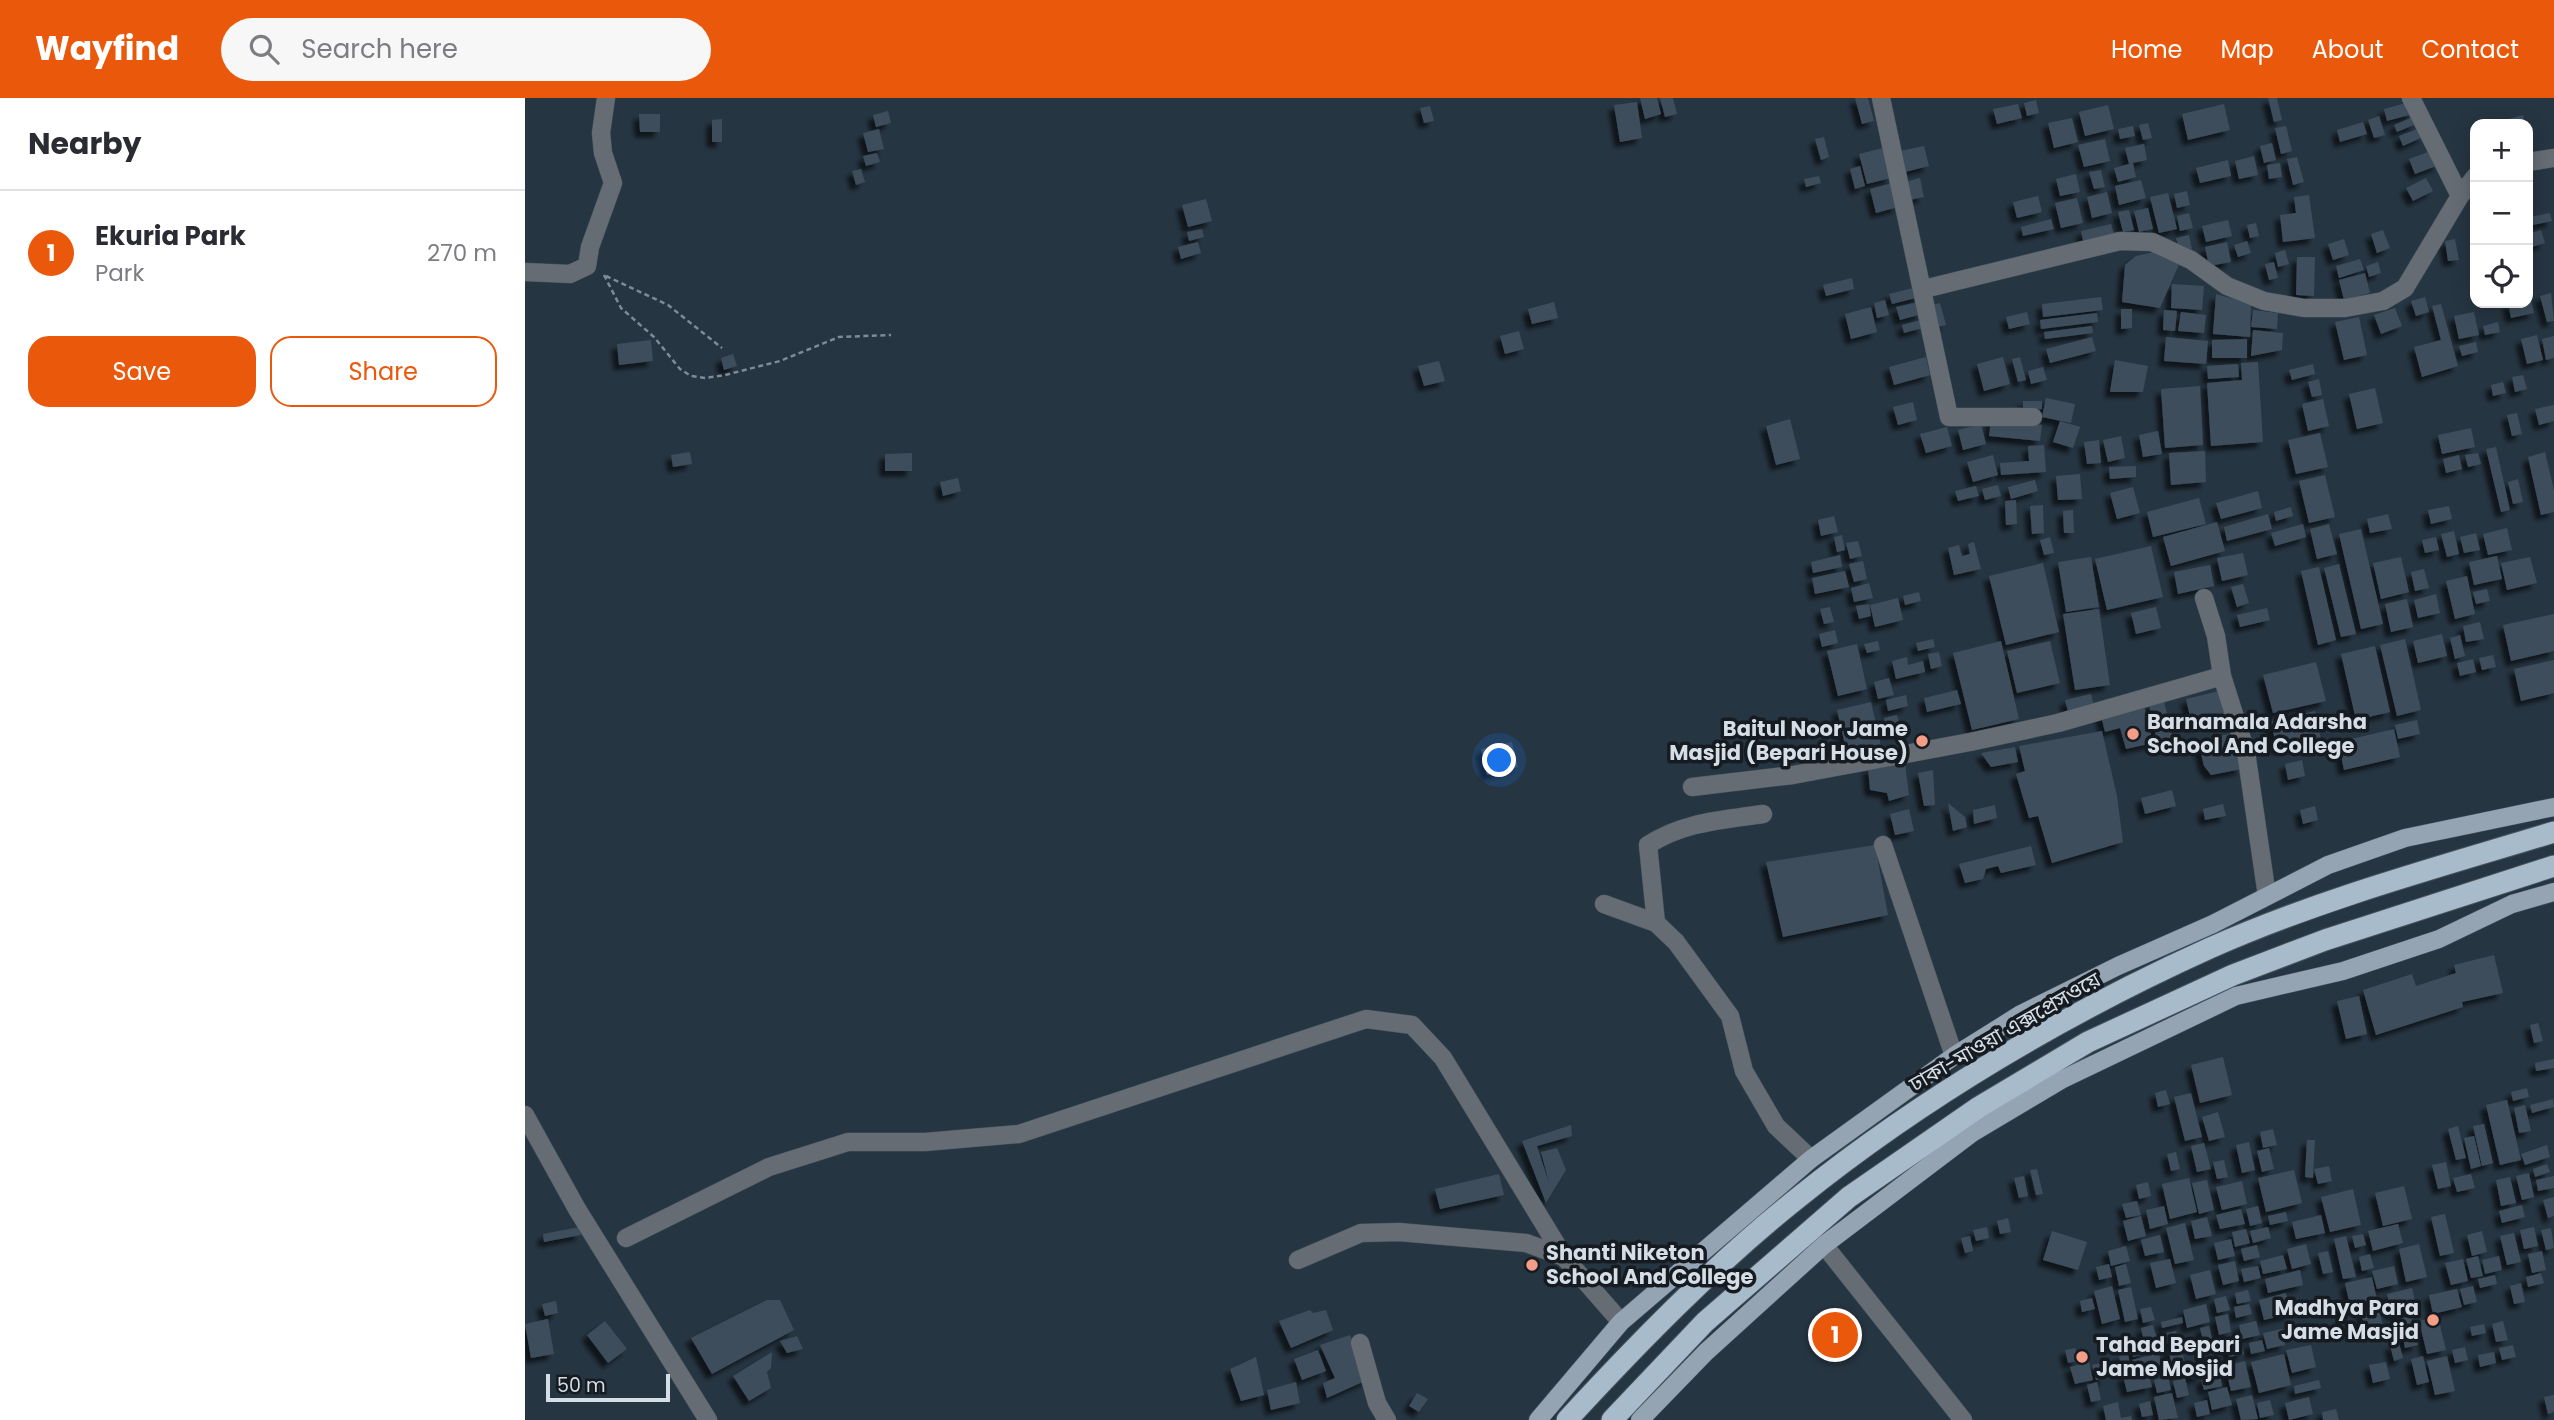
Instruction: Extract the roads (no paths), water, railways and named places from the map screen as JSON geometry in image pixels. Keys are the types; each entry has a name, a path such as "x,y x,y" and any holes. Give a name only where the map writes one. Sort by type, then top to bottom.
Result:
{"highway":[{"name":"ঢাকা-মাওয়া এক্সপ্রেসওয়ে","path":"1567,1420 1629,1353 1797,1198 1863,1148 1969,1077 2052,1028 2209,949 2289,917 2554,832"},
{"path":"1612,1420 1705,1322 1849,1197 1979,1107 2088,1042 2233,975 2325,940 2554,866"}],"main road":[{"path":"1538,1420 1621,1322 1811,1159 1954,1056 2021,1014 2328,865 2405,838 2554,807"},
{"path":"1640,1420 1706,1352 1824,1245 1972,1133 2074,1074 2236,996 2343,971 2439,939 2512,904 2554,892"}],"street":[{"path":"525,272 570,274 595,271 590,247 613,183 603,153 601,133 606,98"},
{"path":"1881,98 1924,289 1949,416 2032,417"},
{"path":"2411,98 2460,196"},
{"path":"2533,161 2554,158"},
{"path":"1924,289 2120,241 2152,242 2191,260 2227,286 2264,301 2304,308 2345,308 2383,301 2405,288 2471,182"},
{"path":"2204,598 2216,636 2222,676 2246,752 2267,896"},
{"path":"1692,786 1793,775 1969,742 2058,723 2222,676"},
{"path":"1656,923 1648,845 1668,832 1690,825 1763,814"},
{"path":"1883,845 1954,1056"},
{"path":"1604,904 1656,923 1675,942 1730,1016 1744,1070 1776,1126 1811,1159"},
{"path":"626,1238 769,1167 848,1142 925,1142 1019,1134 1366,1019 1412,1025 1443,1058 1564,1257 1621,1322"},
{"path":"525,1115 577,1209 708,1420"},
{"path":"1298,1260 1361,1233 1399,1232 1526,1243 1564,1257"},
{"path":"1824,1245 1963,1420"},
{"path":"1360,1343 1377,1403 1387,1420"}],"place":[{"name":"Barnamala Adarsha School And College","path":"2133,734"},
{"name":"Baitul Noor Jame Masjid (Bepari House)","path":"1922,741"},
{"name":"Shanti Niketon School And College","path":"1532,1265"},
{"name":"Madhya Para Jame Masjid","path":"2433,1320"},
{"name":"Ekuria Park","path":"1835,1335"},
{"name":"Tahad Bepari Jame Mosjid","path":"2082,1357"}]}
